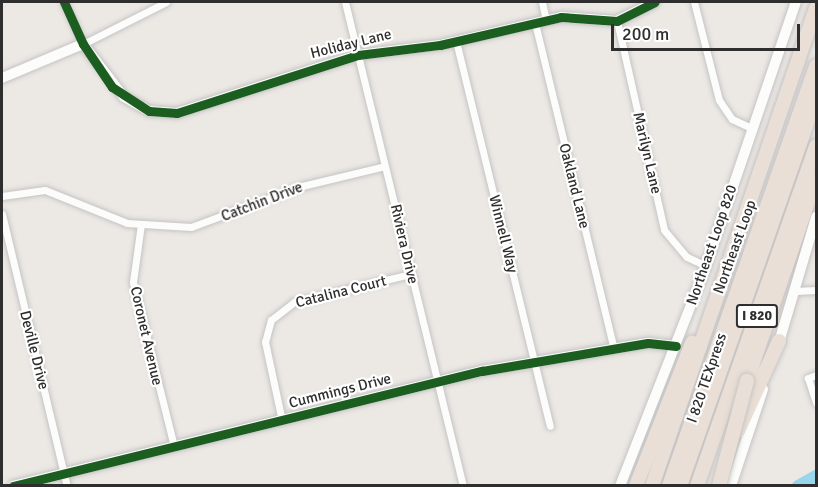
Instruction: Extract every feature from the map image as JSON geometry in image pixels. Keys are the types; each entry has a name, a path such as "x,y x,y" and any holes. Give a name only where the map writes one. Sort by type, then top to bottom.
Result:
{"highway":[{"name":"Northeast Loop","path":"652,486 816,8"},
{"name":"I 820 TEXpress","path":"669,486 816,66"},
{"name":"I 820 TEXpress","path":"680,486 816,97"},
{"name":"I 820","path":"697,486 816,146"},
{"path":"717,486 747,381 816,178"},
{"path":"636,486 698,326 712,312"},
{"path":"717,486 779,341"}],"street":[{"path":"64,2 83,44"},
{"path":"2,78 83,44 166,2"},
{"name":"Riviera Drive","path":"345,2 463,486"},
{"name":"Oakland Lane","path":"542,2 541,22 614,349"},
{"name":"Holiday Lane","path":"83,44 124,97 149,111 177,113 358,55 456,41 541,22 617,21 655,2"},
{"path":"694,2 719,100 732,119 753,129"},
{"name":"Northeast Loop 820","path":"620,486 706,266 796,2"},
{"name":"Marilyn Lane","path":"617,21 664,230 687,257 706,266"},
{"name":"Winnell Way","path":"456,41 550,426"},
{"name":"Catchin Drive","path":"2,196 45,190 102,216 141,224 191,227 302,186 385,166"},
{"name":"Deville Drive","path":"2,214 67,486"},
{"path":"731,486 795,291 816,217"},
{"name":"Coronet Avenue","path":"141,224 133,282 174,447"},
{"name":"Catalina Court","path":"282,421 265,342 271,320 294,302 411,274"},
{"path":"795,291 816,291"},
{"name":"Cummings Drive","path":"12,486 437,382 659,342 676,346"},
{"path":"816,375 808,378 816,403"}],"waterway":[{"path":"798,486 816,476"}],"cycle path":[{"path":"64,2 83,44 112,87 149,111 177,113 358,55 440,45 561,17 617,21 655,2"},
{"path":"13,486 482,371 648,343 676,346"}]}
